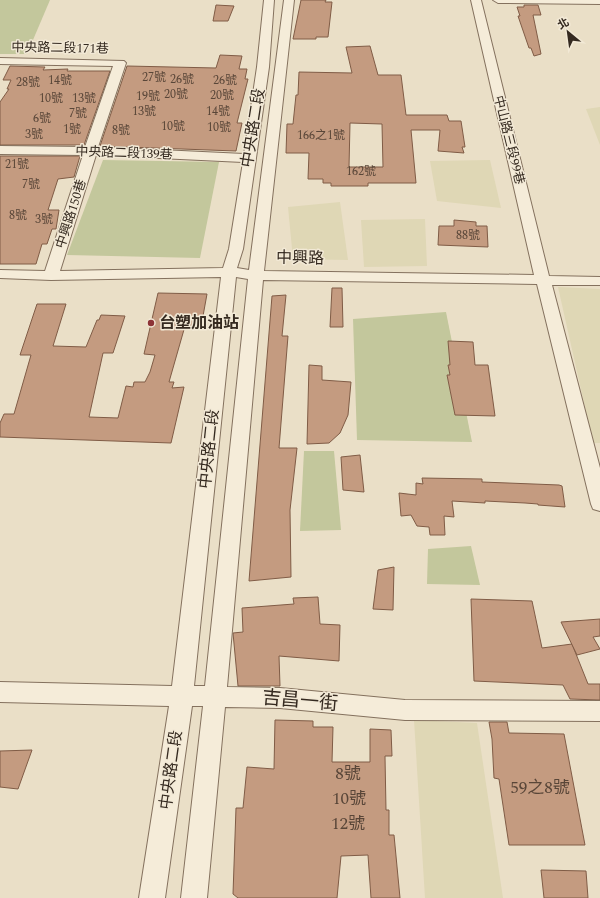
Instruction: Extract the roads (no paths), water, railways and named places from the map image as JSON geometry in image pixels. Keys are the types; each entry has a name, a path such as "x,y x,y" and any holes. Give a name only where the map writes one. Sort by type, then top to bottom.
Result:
{"street":[{"name":"中央路二段","path":"152,898 182,695 229,272 236,248 263,67 269,0"},
{"name":"中央路二段","path":"194,898 256,275 289,0"},
{"name":"中山路三段99巷","path":"476,0 543,280 600,504"},
{"path":"498,0 600,1"},
{"path":"0,75 4,61"},
{"name":"中央路二段171巷","path":"4,61 120,63"},
{"name":"中興路150巷","path":"51,276 120,63"},
{"name":"中央路二段139巷","path":"0,150 249,158"},
{"name":"中興路","path":"0,274 51,276 229,272 256,275 600,281"},
{"name":"吉昌一街","path":"0,692 280,698 405,710 600,711"}],"place":[{"name":"台塑加油站","path":"151,323"}]}
